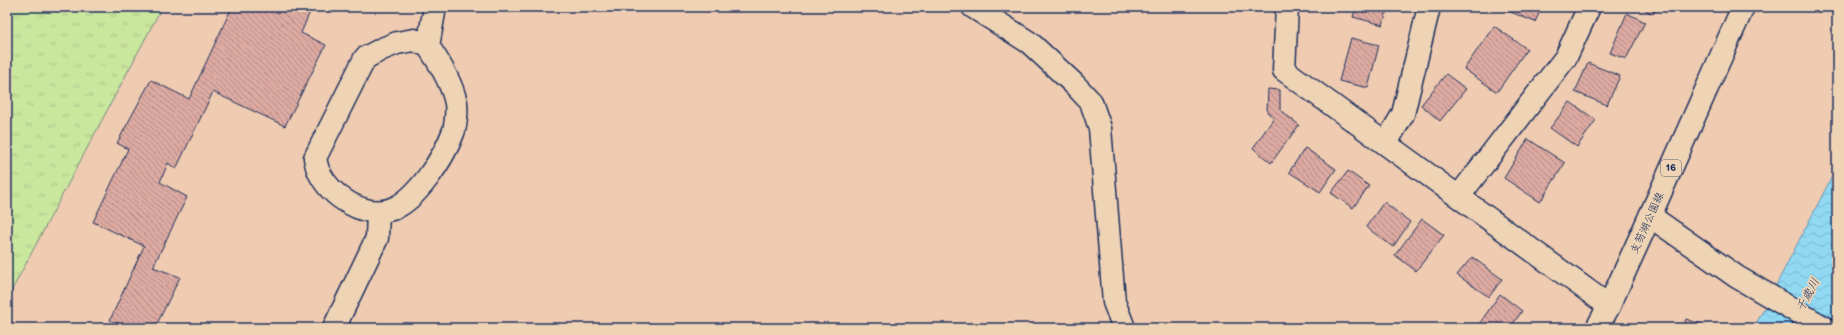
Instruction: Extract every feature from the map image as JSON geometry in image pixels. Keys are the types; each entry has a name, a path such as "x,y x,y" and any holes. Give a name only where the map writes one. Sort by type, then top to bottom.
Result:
{"street":[{"path":"973,7 1030,43 1091,102 1100,136 1114,302 1124,328"},
{"path":"1287,7 1284,70 1609,306"},
{"path":"1386,143 1403,114 1429,7"},
{"path":"1459,196 1566,57 1590,7"},
{"name":"支笏湖公園線","path":"1597,328 1609,306 1650,216 1743,7"},
{"path":"428,46 434,10"},
{"path":"414,40 428,46 444,70 456,103 454,131 442,156 417,191 405,202 392,209 378,212 362,208 345,201 335,193 319,173 315,158 365,58 382,48 397,43 414,40"},
{"path":"334,328 378,238 378,212"},
{"path":"1650,216 1738,277 1825,328"}],"green space":[{"path":"7,7 162,7 7,299"}],"water":[{"name":"千歳川","path":"1837,167 1837,328 1754,328"}],"building":[{"path":"232,7 312,7 301,33 326,45 285,126 213,92 176,169 168,163 160,182 187,197 153,267 180,277 155,328 126,328 110,320 144,246 93,222 128,149 117,143 151,80 189,99"},
{"path":"1356,7 1388,7 1383,25 1353,17"},
{"path":"1508,7 1542,7 1535,22 1506,10"},
{"path":"1640,7 1657,7 1653,14"},
{"path":"1627,13 1645,22 1626,59 1610,53"},
{"path":"1494,26 1527,49 1497,92 1464,69"},
{"path":"1351,38 1379,45 1368,88 1339,81"},
{"path":"1588,63 1620,76 1607,105 1575,92"},
{"path":"1446,74 1466,89 1440,121 1421,105"},
{"path":"1268,89 1280,90 1280,110 1299,125 1271,163 1253,148 1274,118 1267,112"},
{"path":"1570,102 1596,120 1577,147 1550,128"},
{"path":"1528,139 1565,163 1540,202 1504,178"},
{"path":"1305,148 1336,169 1320,192 1289,172"},
{"path":"1348,171 1369,186 1353,208 1331,193"},
{"path":"1384,202 1410,222 1393,247 1366,227"},
{"path":"1422,219 1444,235 1416,271 1395,255"},
{"path":"1472,257 1502,279 1489,297 1457,275"},
{"path":"1500,294 1522,311 1510,328 1478,328 1477,327"},
{"path":"1686,319 1712,328 1683,328"}]}
